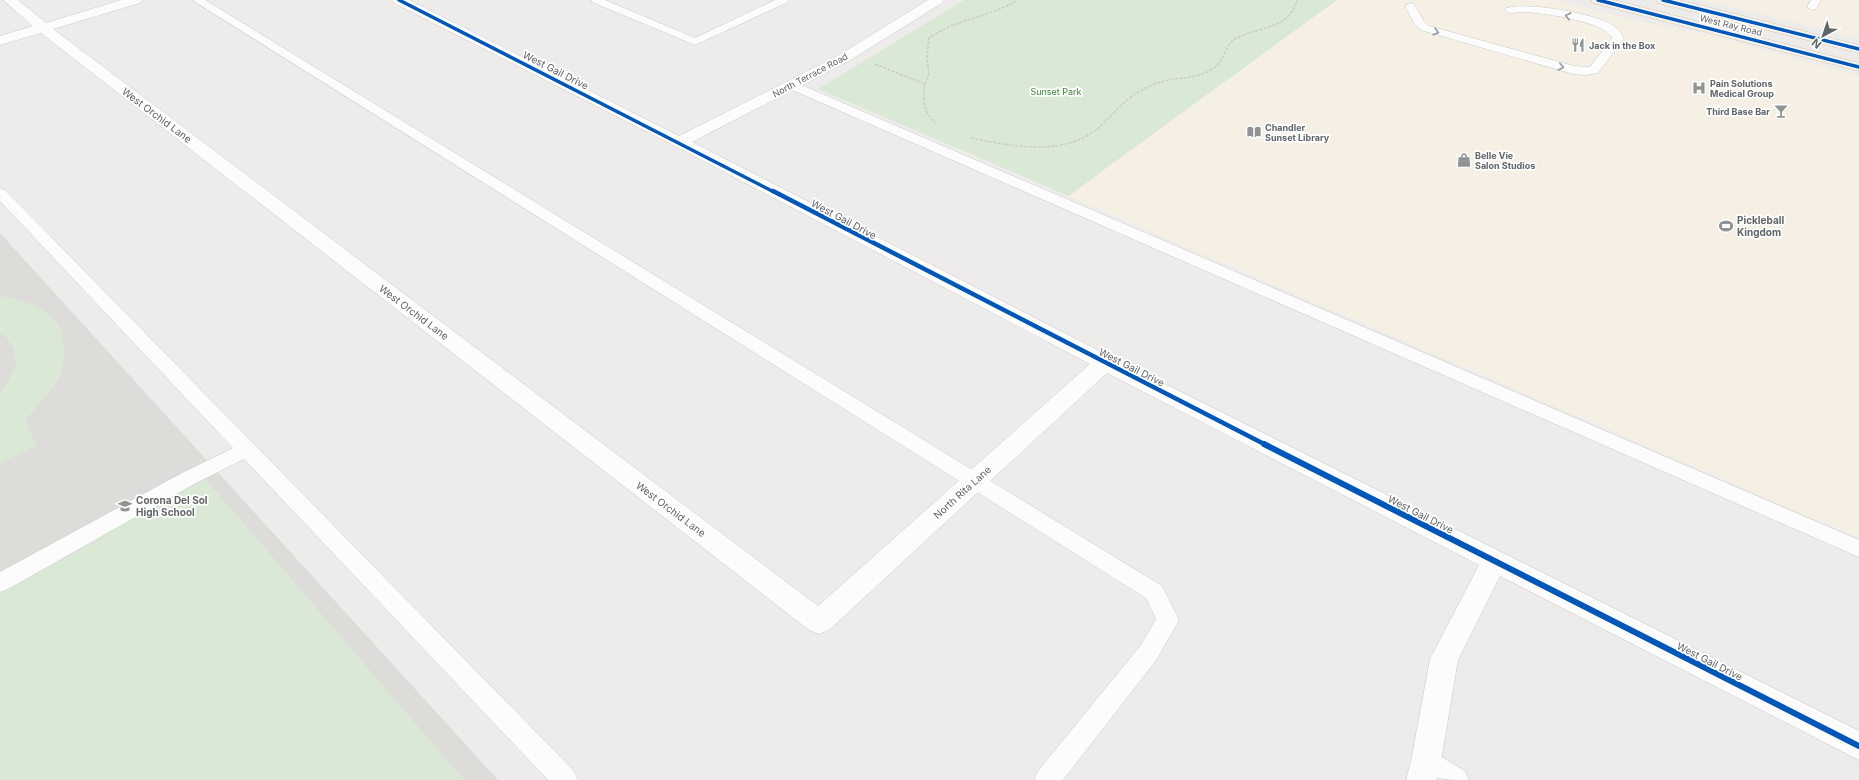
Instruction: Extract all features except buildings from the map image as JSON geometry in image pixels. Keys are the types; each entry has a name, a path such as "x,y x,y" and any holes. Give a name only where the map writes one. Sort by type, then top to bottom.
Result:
{"main road":[{"name":"West Ray Road","path":"1598,0 1859,67"},
{"name":"West Ray Road","path":"1663,0 1859,49"},
{"path":"1685,22 1697,8"}],"street":[{"name":"West Orchid Lane","path":"10,0 44,28 819,622"},
{"path":"0,41 135,0"},
{"name":"West Gail Drive","path":"399,0 679,142 1105,363 1859,746"},
{"name":"North Terrace Road","path":"679,142 792,86 850,55 937,0"},
{"name":"North Rita Lane","path":"819,622 1105,363"},
{"path":"1424,771 1444,659 1494,561"}],"lane":[{"path":"198,0 976,480 1154,592 1168,620 1149,652 1047,780"},
{"path":"596,0 695,42 784,0"},
{"path":"1410,6 1421,25 1425,28 1573,70 1594,70 1618,38 1616,33 1608,27 1593,22 1527,8 1510,10"},
{"path":"792,86 1859,549"},
{"path":"0,193 565,780"},
{"path":"0,582 189,478 246,449"},
{"path":"1424,771 1456,780"}],"path":[{"path":"939,126 930,119 924,105 923,96 925,84 929,74 927,57 929,38 937,31 950,25 1004,9 1018,0"},
{"path":"968,138 1027,147 1054,146 1082,138 1096,129 1140,90 1167,80 1205,73 1217,66 1228,42 1278,23 1291,15 1297,7 1298,0"},
{"path":"850,55 925,84"}],"shaded area":[{"path":"1337,0 1554,0 1641,22 1710,35 1859,76 1859,538 1069,196"},
{"path":"1697,0 1859,0 1859,38 1741,9"},
{"name":"Corona Del Sol High School","path":"0,233 498,780 0,780"}],"green space":[{"name":"Sunset Park","path":"964,0 1337,0 1069,196 818,89"},
{"path":"0,296 26,302 49,315 62,332 64,354 62,369 54,385 26,419 29,430 37,445 0,463 0,396 16,366 14,348 5,336 0,333"},
{"name":"Corona Del Sol High School","path":"202,475 464,780 0,780 0,589"}],"cycle path":[{"path":"399,0 679,142 1105,363 1859,746"},
{"path":"1598,0 1859,67"},
{"path":"1663,0 1859,49"}],"place":[{"name":"Jack in the Box","path":"1578,45"},
{"name":"Pain Solutions Medical Group","path":"1699,88"},
{"name":"Third Base Bar","path":"1781,111"},
{"name":"Chandler Sunset Library","path":"1254,132"},
{"name":"Belle Vie Salon Studios","path":"1464,160"},
{"name":"Pickleball Kingdom","path":"1726,226"},
{"name":"Corona Del Sol High School","path":"125,506"}]}
